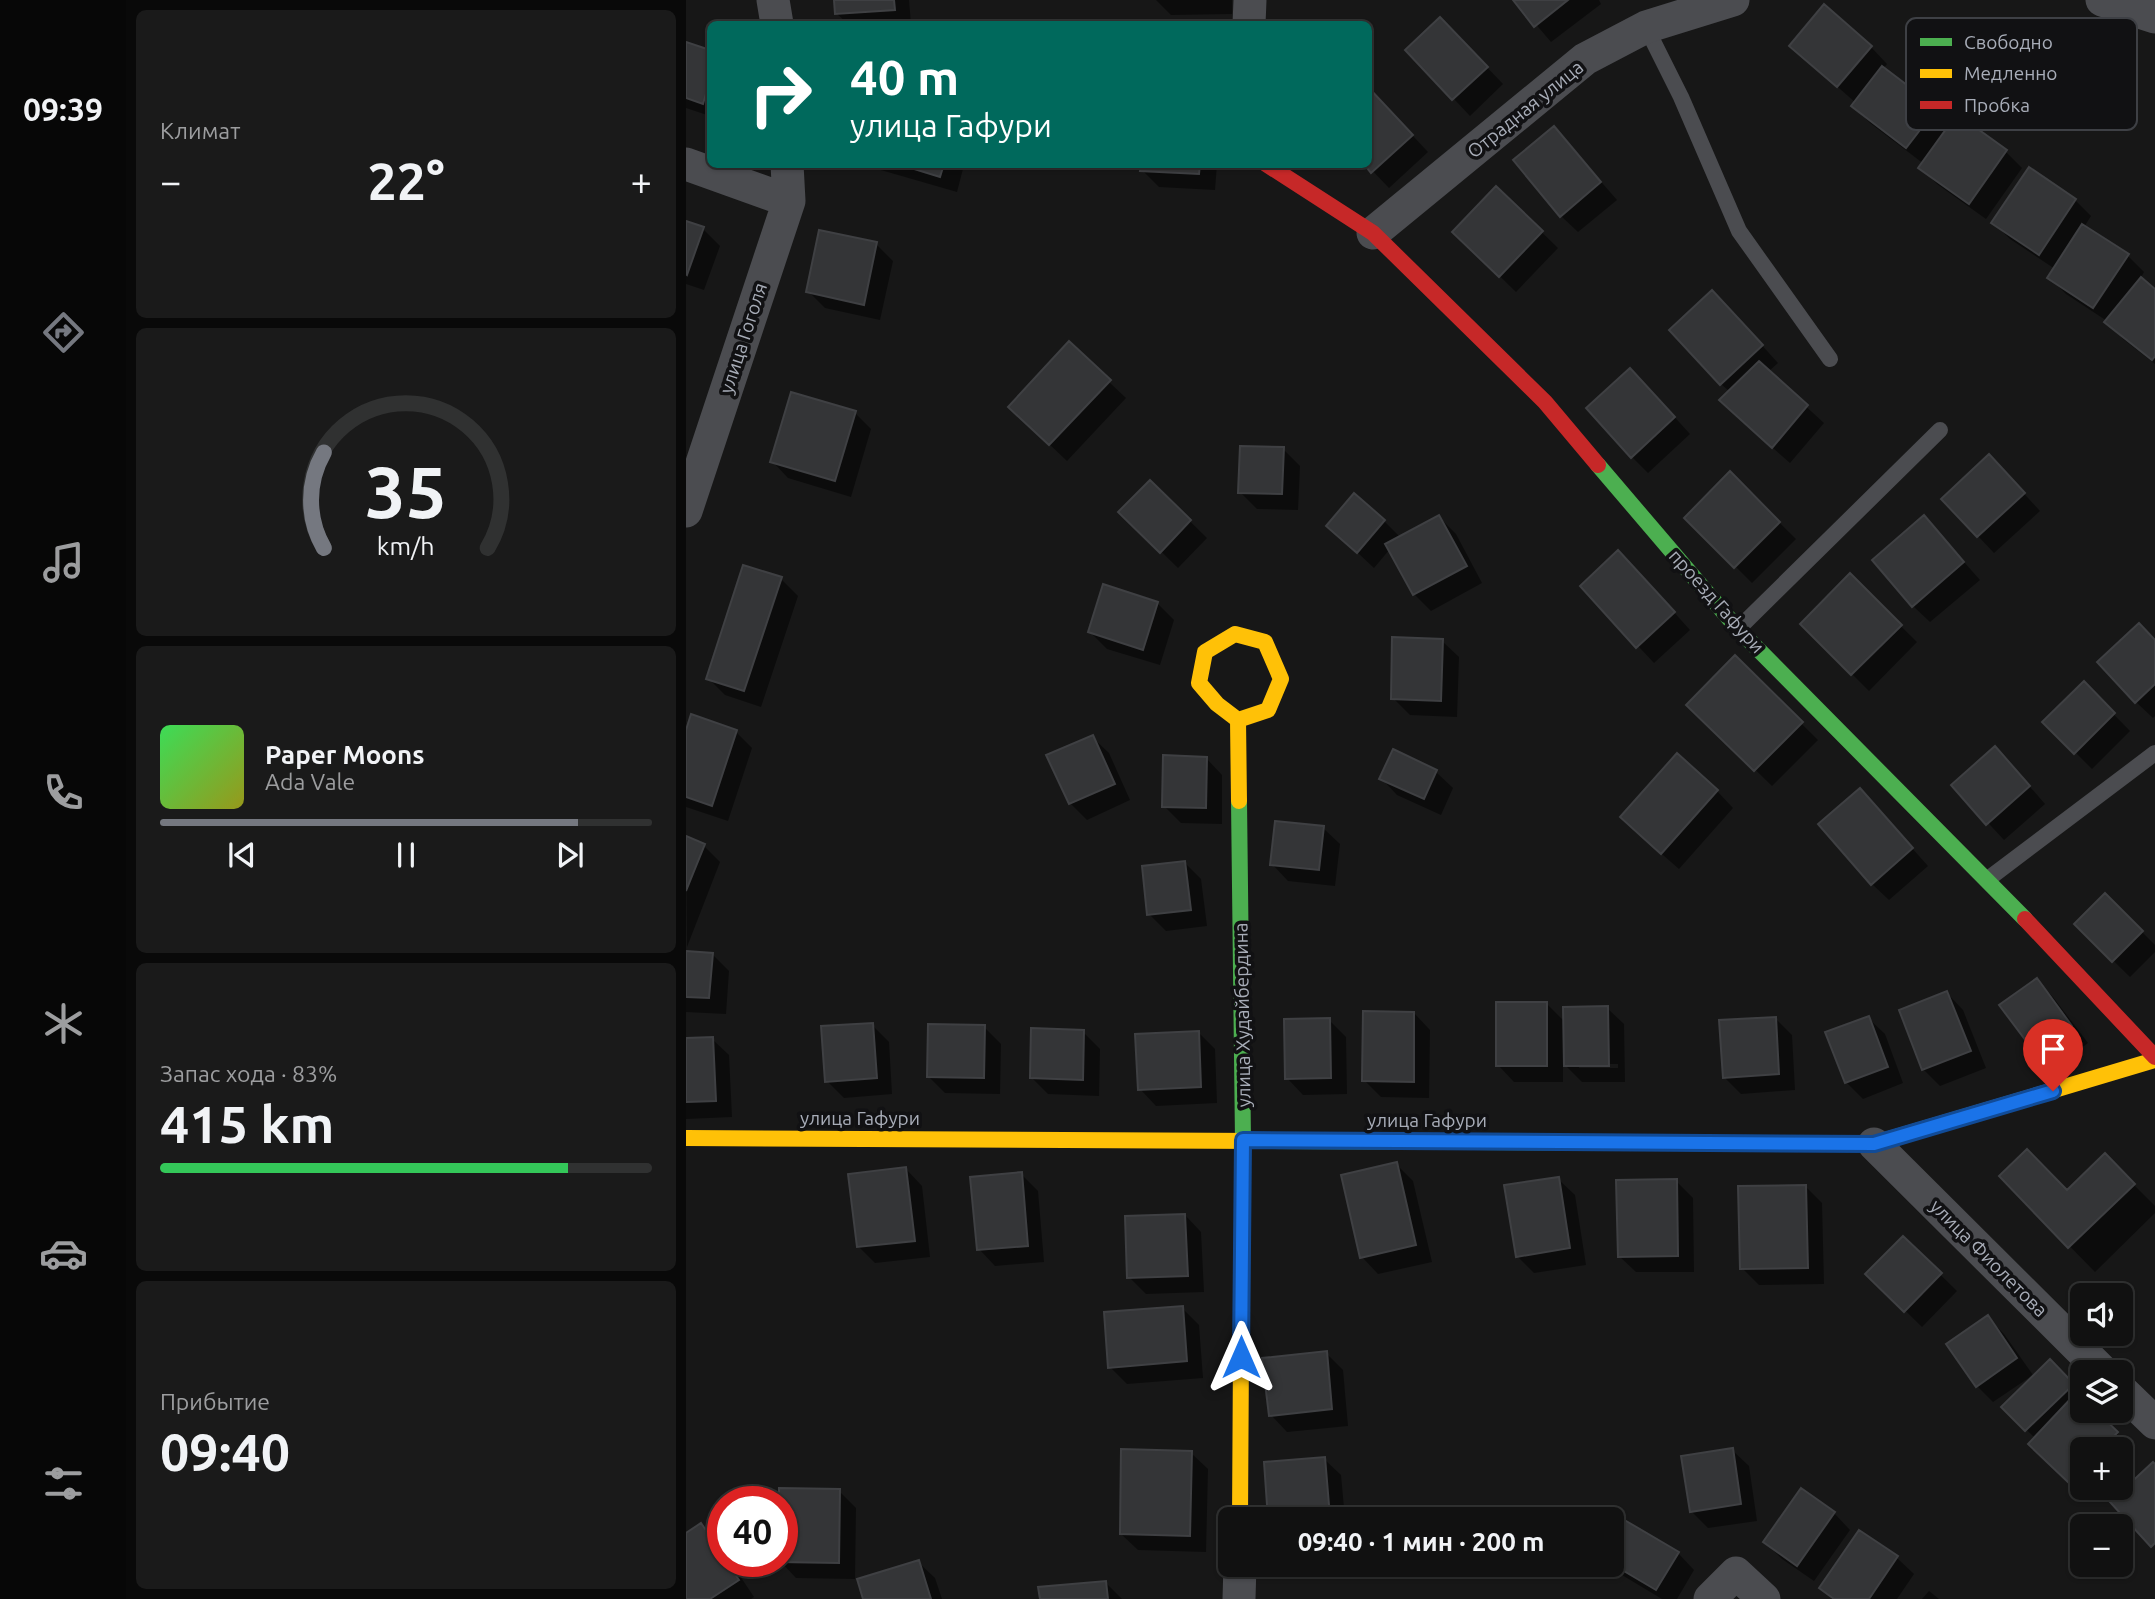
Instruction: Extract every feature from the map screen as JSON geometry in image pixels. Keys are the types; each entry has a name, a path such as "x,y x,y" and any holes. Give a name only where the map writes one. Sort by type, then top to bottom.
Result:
{"street":[{"path":"773,0 776,21"},
{"path":"1249,21 1250,0"},
{"name":"Отрадная улица","path":"1373,233 1585,59 1646,27 1733,0"},
{"path":"2102,0 2155,17"},
{"path":"686,164 789,201"},
{"name":"улица Гоголя","path":"686,511 789,201 787,168"},
{"name":"проезд Гафури","path":"1272,168 1373,233 1545,402 1738,629 1989,880 2155,1059"},
{"path":"1235,634 1265,642 1281,679 1268,710 1238,720 1217,704 1199,682 1205,652 1235,634"},
{"name":"улица Худайбердина","path":"1238,720 1243,1140 1240,1507"},
{"name":"улица Гафури","path":"686,1138 1874,1144 2155,1059"},
{"name":"улица Фиолетова","path":"1874,1144 2091,1360"},
{"path":"2133,1402 2155,1423"},
{"path":"1710,1599 1737,1573 1764,1599"},
{"path":"1239,1599 1240,1577"}],"lane":[{"path":"1646,27 1681,97 1739,231 1830,359"},
{"path":"1738,629 1940,430"},
{"path":"1989,880 2155,753"}],"building":[{"path":"834,0 894,0 895,10 835,14"},
{"path":"1513,0 1568,0 1534,27"},
{"path":"1824,4 1872,46 1837,87 1789,46"},
{"path":"1440,17 1488,67 1452,100 1405,50"},
{"path":"686,42 707,49 707,90 703,104 686,98"},
{"path":"1882,66 1906,84 1906,130 1920,130 1906,148 1851,106"},
{"path":"1372,91 1413,135 1371,173 1367,168 1372,168"},
{"path":"1554,126 1601,182 1560,217 1513,160"},
{"path":"1945,130 1979,130 2007,150 1969,204 1918,168"},
{"path":"2029,167 2076,199 2039,255 1991,223"},
{"path":"911,168 943,168 940,177"},
{"path":"1140,168 1200,168 1199,174 1140,171"},
{"path":"1496,186 1543,231 1499,277 1452,232"},
{"path":"686,221 704,227 687,275 686,274"},
{"path":"2082,224 2129,254 2093,308 2047,278"},
{"path":"819,230 877,242 864,305 806,292"},
{"path":"2141,277 2155,289 2155,356 2152,360 2104,322"},
{"path":"1712,290 1763,345 1720,385 1669,330"},
{"path":"1069,341 1111,380 1049,445 1008,407"},
{"path":"1759,361 1808,405 1772,448 1719,400"},
{"path":"1630,368 1675,417 1631,458 1586,408"},
{"path":"791,392 856,411 835,481 770,462"},
{"path":"1240,446 1284,447 1282,494 1238,493"},
{"path":"1989,454 2025,493 1977,537 1941,499"},
{"path":"1730,471 1780,522 1734,568 1684,518"},
{"path":"1150,480 1191,520 1160,553 1118,512"},
{"path":"1354,493 1385,520 1357,553 1326,526"},
{"path":"1439,515 1467,566 1413,595 1385,544"},
{"path":"1924,515 1964,562 1912,607 1872,560"},
{"path":"1618,550 1675,612 1636,648 1580,586"},
{"path":"743,565 782,577 744,691 706,679"},
{"path":"1850,573 1902,625 1851,675 1800,624"},
{"path":"1103,584 1158,602 1143,650 1088,632"},
{"path":"2139,623 2155,640 2155,684 2135,703 2097,662"},
{"path":"1392,637 1443,639 1441,701 1391,699"},
{"path":"1735,655 1803,722 1754,771 1686,705"},
{"path":"2084,681 2115,713 2074,754 2042,722"},
{"path":"691,714 737,730 712,806 686,797 686,730"},
{"path":"1093,735 1115,784 1069,804 1046,755"},
{"path":"1995,746 2030,786 1986,825 1951,785"},
{"path":"1393,749 1437,770 1424,799 1379,779"},
{"path":"1677,753 1718,790 1661,854 1620,817"},
{"path":"1163,755 1207,757 1206,808 1162,807"},
{"path":"1860,788 1913,848 1871,885 1818,824"},
{"path":"1275,821 1324,826 1319,870 1270,865"},
{"path":"686,836 705,844 686,891"},
{"path":"1185,861 1191,910 1147,915 1142,866"},
{"path":"2105,893 2143,931 2112,962 2074,924"},
{"path":"686,951 713,953 709,998 686,997"},
{"path":"2037,978 2072,1026 2035,1053 1999,1005"},
{"path":"1947,991 1971,1051 1922,1070 1899,1010"},
{"path":"1496,1002 1547,1002 1547,1066 1496,1066"},
{"path":"1608,1006 1609,1066 1564,1066 1563,1007"},
{"path":"1363,1011 1414,1012 1414,1082 1362,1081"},
{"path":"1869,1016 1888,1067 1845,1083 1825,1032"},
{"path":"1776,1017 1779,1074 1723,1078 1719,1020"},
{"path":"1330,1018 1331,1078 1285,1079 1284,1019"},
{"path":"873,1023 877,1078 825,1082 821,1026"},
{"path":"928,1024 985,1025 984,1078 927,1077"},
{"path":"1031,1028 1084,1030 1083,1080 1030,1078"},
{"path":"1199,1031 1201,1087 1138,1090 1135,1034"},
{"path":"713,1037 716,1101 686,1102 686,1038"},
{"path":"2027,1149 2067,1190 2105,1153 2135,1184 2068,1248 1999,1176"},
{"path":"1397,1162 1416,1245 1360,1258 1341,1175"},
{"path":"906,1167 915,1241 857,1247 848,1174"},
{"path":"1022,1172 1028,1246 977,1250 970,1177"},
{"path":"1559,1177 1570,1248 1516,1257 1504,1185"},
{"path":"1677,1179 1678,1256 1618,1257 1616,1180"},
{"path":"1806,1185 1808,1268 1740,1269 1738,1186"},
{"path":"1185,1214 1188,1276 1127,1278 1125,1216"},
{"path":"1903,1236 1942,1273 1904,1312 1865,1274"},
{"path":"1183,1306 1187,1361 1108,1368 1104,1312"},
{"path":"1988,1315 2017,1358 1976,1387 1946,1344"},
{"path":"1327,1351 1332,1409 1269,1416 1262,1358"},
{"path":"2050,1359 2070,1380 2070,1388 2025,1431 2001,1407"},
{"path":"2070,1399 2070,1423 2109,1423 2118,1432 2113,1437 2070,1437 2069,1483 2028,1444"},
{"path":"1733,1448 1741,1504 1690,1512 1681,1456"},
{"path":"1121,1449 1192,1451 1190,1536 1120,1534"},
{"path":"1325,1457 1329,1507 1267,1507 1264,1462"},
{"path":"2153,1462 2155,1464 2155,1543 2151,1547 2133,1527 2133,1514 2121,1514 2110,1502 2133,1500 2133,1481"},
{"path":"798,1488 840,1489 839,1563 798,1562"},
{"path":"1801,1488 1835,1512 1797,1566 1763,1542"},
{"path":"1624,1520 1679,1552 1656,1590 1624,1571"},
{"path":"701,1523 707,1532 707,1577 737,1577 739,1580 710,1599 686,1599 686,1533"},
{"path":"1859,1530 1898,1556 1869,1599 1834,1599 1819,1588"},
{"path":"919,1560 931,1599 863,1599 857,1579"},
{"path":"1106,1581 1108,1599 1040,1599 1038,1587"}],"traffic: fast":[{"path":"1598,465 1738,629 2025,919"},
{"path":"1239,801 1243,1141 1241,1350"},
{"path":"1259,1141 1874,1144 1886,1140"}],"traffic: slow":[{"path":"1238,720 1217,704 1199,683 1205,652 1235,634 1265,642 1281,679 1268,710 1238,720 1239,801"},
{"path":"1886,1140 2155,1060"},
{"path":"686,1138 1259,1141"},
{"path":"1240,1507 1241,1350"}],"traffic: jam":[{"path":"1272,168 1373,233 1545,402 1598,465"},
{"path":"2025,919 2155,1057"}],"route":[{"path":"1241,1357 1243,1140 1874,1144 2053,1091"}]}
